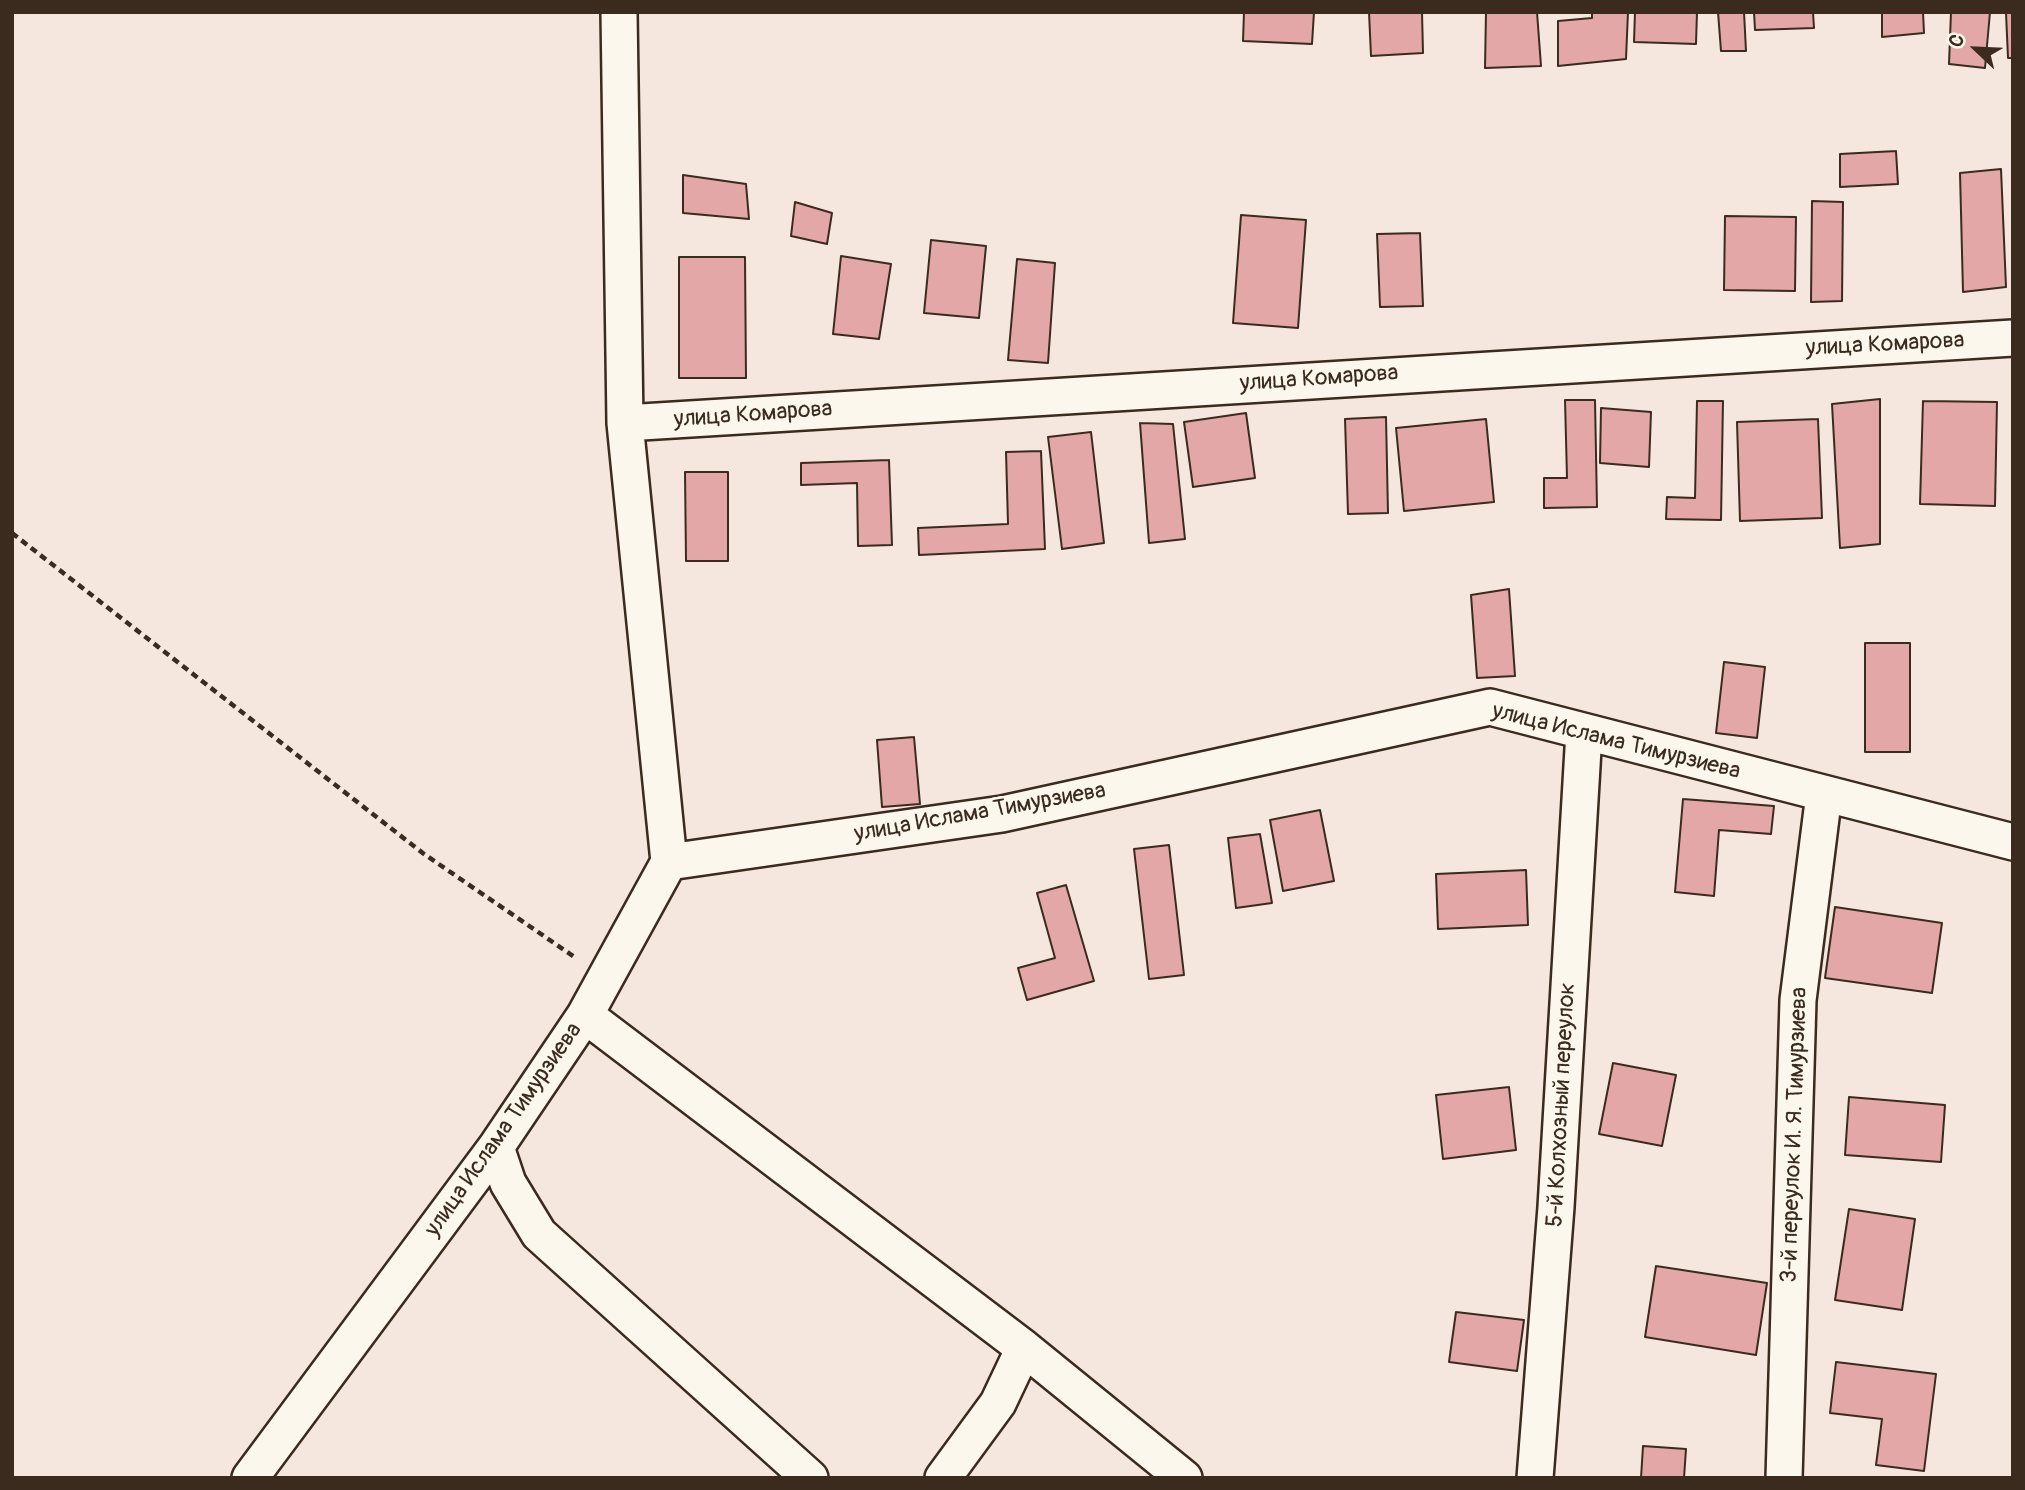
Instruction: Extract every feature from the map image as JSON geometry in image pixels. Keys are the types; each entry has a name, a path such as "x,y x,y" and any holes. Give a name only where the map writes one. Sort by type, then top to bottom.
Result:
{"street":[{"path":"619,12 625,423 669,862"},
{"name":"улица Комарова","path":"625,423 2013,338"},
{"name":"улица Ислама Тимурзиева","path":"250,1478 496,1147 585,1015 669,862 1002,814 1490,707 2013,842"},
{"name":"5-й Колхозный переулок","path":"1535,1478 1556,1207 1584,732"},
{"name":"3-й переулок И. Я. Тимурзиева","path":"1784,1478 1798,1000 1824,794"},
{"path":"585,1015 1024,1348 1184,1478"},
{"path":"496,1147 508,1183 539,1234 810,1478"},
{"path":"943,1478 998,1404 1024,1348"}],"path":[{"path":"12,533 424,854 605,978"}],"building":[{"path":"1244,12 1314,12 1312,44 1243,41"},
{"path":"1369,12 1422,12 1423,53 1371,56"},
{"path":"1486,12 1537,12 1541,66 1485,68"},
{"path":"1592,12 1628,12 1626,59 1558,66 1558,21 1592,18"},
{"path":"1635,12 1697,12 1696,44 1634,42"},
{"path":"1718,12 1744,12 1746,51 1721,51"},
{"path":"1754,12 1813,12 1814,28 1755,30"},
{"path":"1882,12 1923,12 1924,33 1882,37"},
{"path":"1951,12 1990,12 1985,68 1949,64"},
{"path":"2013,12 2013,58 2008,58 2006,13"},
{"path":"1896,151 1898,184 1840,187 1840,154"},
{"path":"2001,169 2006,287 1963,292 1960,173"},
{"path":"683,175 746,184 749,219 683,213"},
{"path":"1812,201 1843,202 1842,301 1811,302"},
{"path":"795,202 832,213 827,244 791,236"},
{"path":"1241,215 1306,220 1298,328 1233,323"},
{"path":"1725,216 1796,217 1795,291 1724,290"},
{"path":"1420,233 1423,306 1380,307 1377,234"},
{"path":"931,240 986,246 979,318 924,313"},
{"path":"841,256 891,264 879,339 833,334"},
{"path":"679,257 745,257 746,378 679,378"},
{"path":"1017,259 1055,263 1048,363 1008,360"},
{"path":"1880,399 1880,544 1840,548 1832,404"},
{"path":"1565,400 1595,400 1597,507 1544,508 1544,478 1567,478"},
{"path":"1697,401 1723,401 1721,520 1666,519 1667,497 1695,498"},
{"path":"1923,401 1997,402 1995,506 1920,504"},
{"path":"1601,408 1651,412 1649,467 1600,463"},
{"path":"1246,413 1255,478 1193,487 1184,422"},
{"path":"1386,417 1388,513 1348,514 1345,419"},
{"path":"1486,419 1494,502 1404,511 1396,428"},
{"path":"1818,419 1822,518 1740,521 1737,422"},
{"path":"1140,423 1173,424 1185,539 1149,543"},
{"path":"1091,432 1104,543 1062,549 1048,437"},
{"path":"1041,451 1045,549 919,555 918,528 1008,524 1006,452"},
{"path":"889,460 892,545 858,546 857,483 801,485 801,463"},
{"path":"685,472 728,472 728,561 686,561"},
{"path":"1509,589 1515,676 1477,678 1471,595"},
{"path":"1865,643 1910,643 1910,752 1865,752"},
{"path":"1724,662 1765,667 1757,738 1716,733"},
{"path":"914,737 920,804 882,807 877,740"},
{"path":"1683,799 1774,806 1771,834 1719,830 1714,896 1675,892"},
{"path":"1320,810 1334,881 1283,891 1270,820"},
{"path":"1260,834 1272,903 1236,908 1228,838"},
{"path":"1169,845 1184,975 1149,979 1134,849"},
{"path":"1526,870 1528,925 1438,929 1436,874"},
{"path":"1066,885 1094,981 1027,1000 1018,968 1055,958 1037,893"},
{"path":"1835,907 1942,923 1932,993 1825,978"},
{"path":"1613,1063 1676,1075 1662,1146 1599,1134"},
{"path":"1509,1087 1516,1150 1443,1159 1436,1095"},
{"path":"1849,1097 1945,1105 1941,1162 1845,1155"},
{"path":"1849,1209 1915,1219 1902,1310 1835,1300"},
{"path":"1656,1266 1767,1283 1756,1355 1645,1337"},
{"path":"1456,1312 1524,1320 1517,1371 1449,1362"},
{"path":"1836,1362 1936,1374 1924,1471 1876,1465 1882,1419 1830,1413"},
{"path":"1643,1446 1686,1449 1684,1478 1641,1478"}]}
